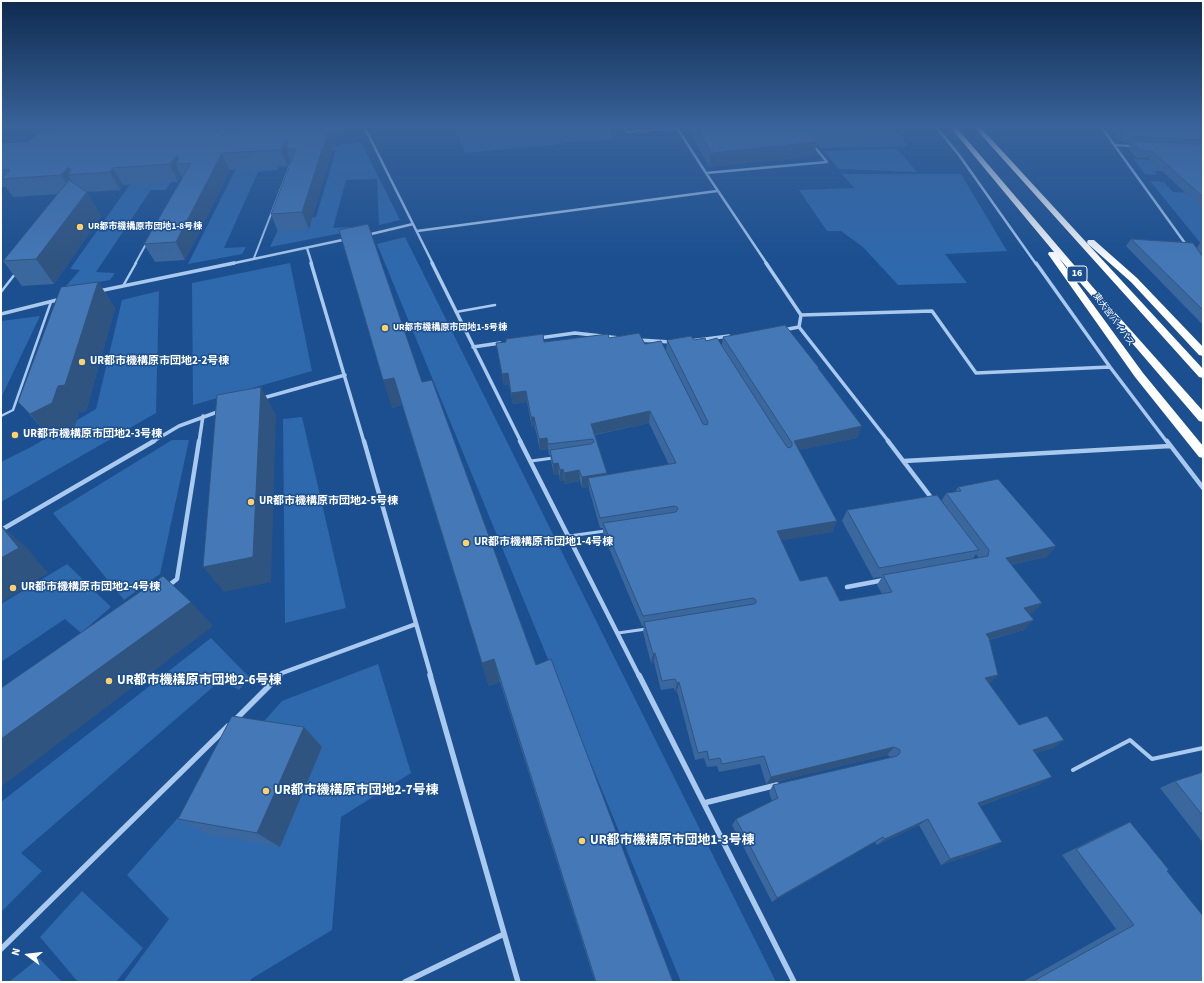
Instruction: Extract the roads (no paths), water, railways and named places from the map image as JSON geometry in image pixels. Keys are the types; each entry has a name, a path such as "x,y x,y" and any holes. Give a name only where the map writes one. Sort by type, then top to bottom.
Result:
{"highway":[{"name":"東大宮バイパス","path":"993,174 1100,302 1203,418"},
{"name":"16","path":"1020,174 1203,375"},
{"name":"東大宮バイパス","path":"1011,195 1067,277 1140,375 1203,454"},
{"name":"16","path":"1040,196 1134,280 1203,353"}],"street":[{"path":"388,174 473,347 794,982"},
{"path":"707,174 801,315 799,328 904,461 936,506"},
{"path":"972,174 1110,367 1203,488"},
{"path":"1135,174 1189,248"},
{"path":"417,231 717,191"},
{"path":"360,236 413,224"},
{"path":"94,291 353,238"},
{"path":"307,248 345,374 518,982"},
{"path":"1,314 65,298"},
{"path":"801,315 932,311 976,373 1110,367"},
{"path":"775,330 799,328"},
{"path":"536,339 575,333 620,338"},
{"path":"685,341 736,336"},
{"path":"635,339 658,342 678,342"},
{"path":"473,347 504,343"},
{"path":"255,401 345,374"},
{"path":"1,530 179,426 203,416 225,410"},
{"path":"164,588 178,579 203,416"},
{"path":"904,461 1170,446"},
{"path":"847,587 886,580"},
{"path":"1,949 282,673 416,624"},
{"path":"704,803 781,785"},
{"path":"405,982 504,934"}],"lane":[{"path":"254,258 287,174"},
{"path":"123,286 146,244"},
{"path":"1,292 15,274"},
{"path":"1,416 13,410 51,302"},
{"path":"456,312 495,305"},
{"path":"712,339 716,345"},
{"path":"658,342 662,349"},
{"path":"531,461 561,457"},
{"path":"569,536 606,530"},
{"path":"618,633 649,628"},
{"path":"1073,770 1130,740 1152,759 1203,748"}],"place":[{"name":"UR都市機構原市団地1-8号棟","path":"80,227"},
{"name":"UR都市機構原市団地1-5号棟","path":"385,328"},
{"name":"UR都市機構原市団地2-2号棟","path":"82,362"},
{"name":"UR都市機構原市団地2-3号棟","path":"15,435"},
{"name":"UR都市機構原市団地2-5号棟","path":"251,502"},
{"name":"UR都市機構原市団地1-4号棟","path":"466,543"},
{"name":"UR都市機構原市団地2-4号棟","path":"13,588"},
{"name":"UR都市機構原市団地2-6号棟","path":"109,681"},
{"name":"UR都市機構原市団地2-7号棟","path":"266,791"},
{"name":"UR都市機構原市団地1-3号棟","path":"582,841"}]}
